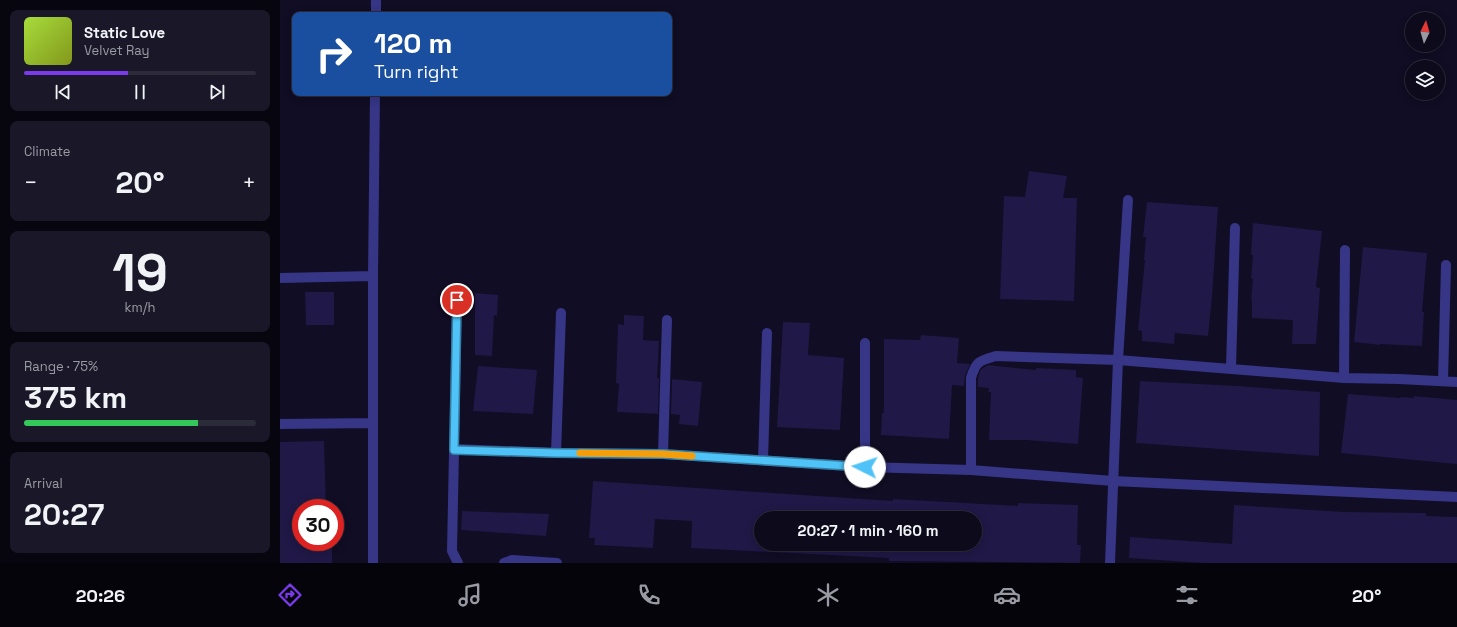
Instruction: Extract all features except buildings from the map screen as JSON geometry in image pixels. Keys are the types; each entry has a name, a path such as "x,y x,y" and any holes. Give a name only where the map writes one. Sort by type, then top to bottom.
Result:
{"street":[{"path":"376,0 376,12"},
{"path":"373,563 373,276 375,96"},
{"path":"1110,563 1118,360 1128,200"},
{"path":"1231,368 1235,228"},
{"path":"1344,378 1345,250"},
{"path":"1443,381 1446,265"},
{"path":"280,278 373,276"},
{"path":"457,300 452,551 458,563"},
{"path":"556,453 561,313"},
{"path":"663,454 667,320"},
{"path":"763,460 767,333"},
{"path":"865,343 865,467"},
{"path":"971,470 971,378 974,367 980,360 996,356 1118,360 1344,378 1399,378 1457,382"},
{"path":"280,424 373,423"},
{"path":"454,450 663,454 865,467 971,470 1113,481 1457,497"},
{"path":"509,562 557,563"}],"slow traffic":[{"path":"580,453 663,454 692,456"}],"route":[{"path":"457,300 454,450 663,454 865,467"}]}
